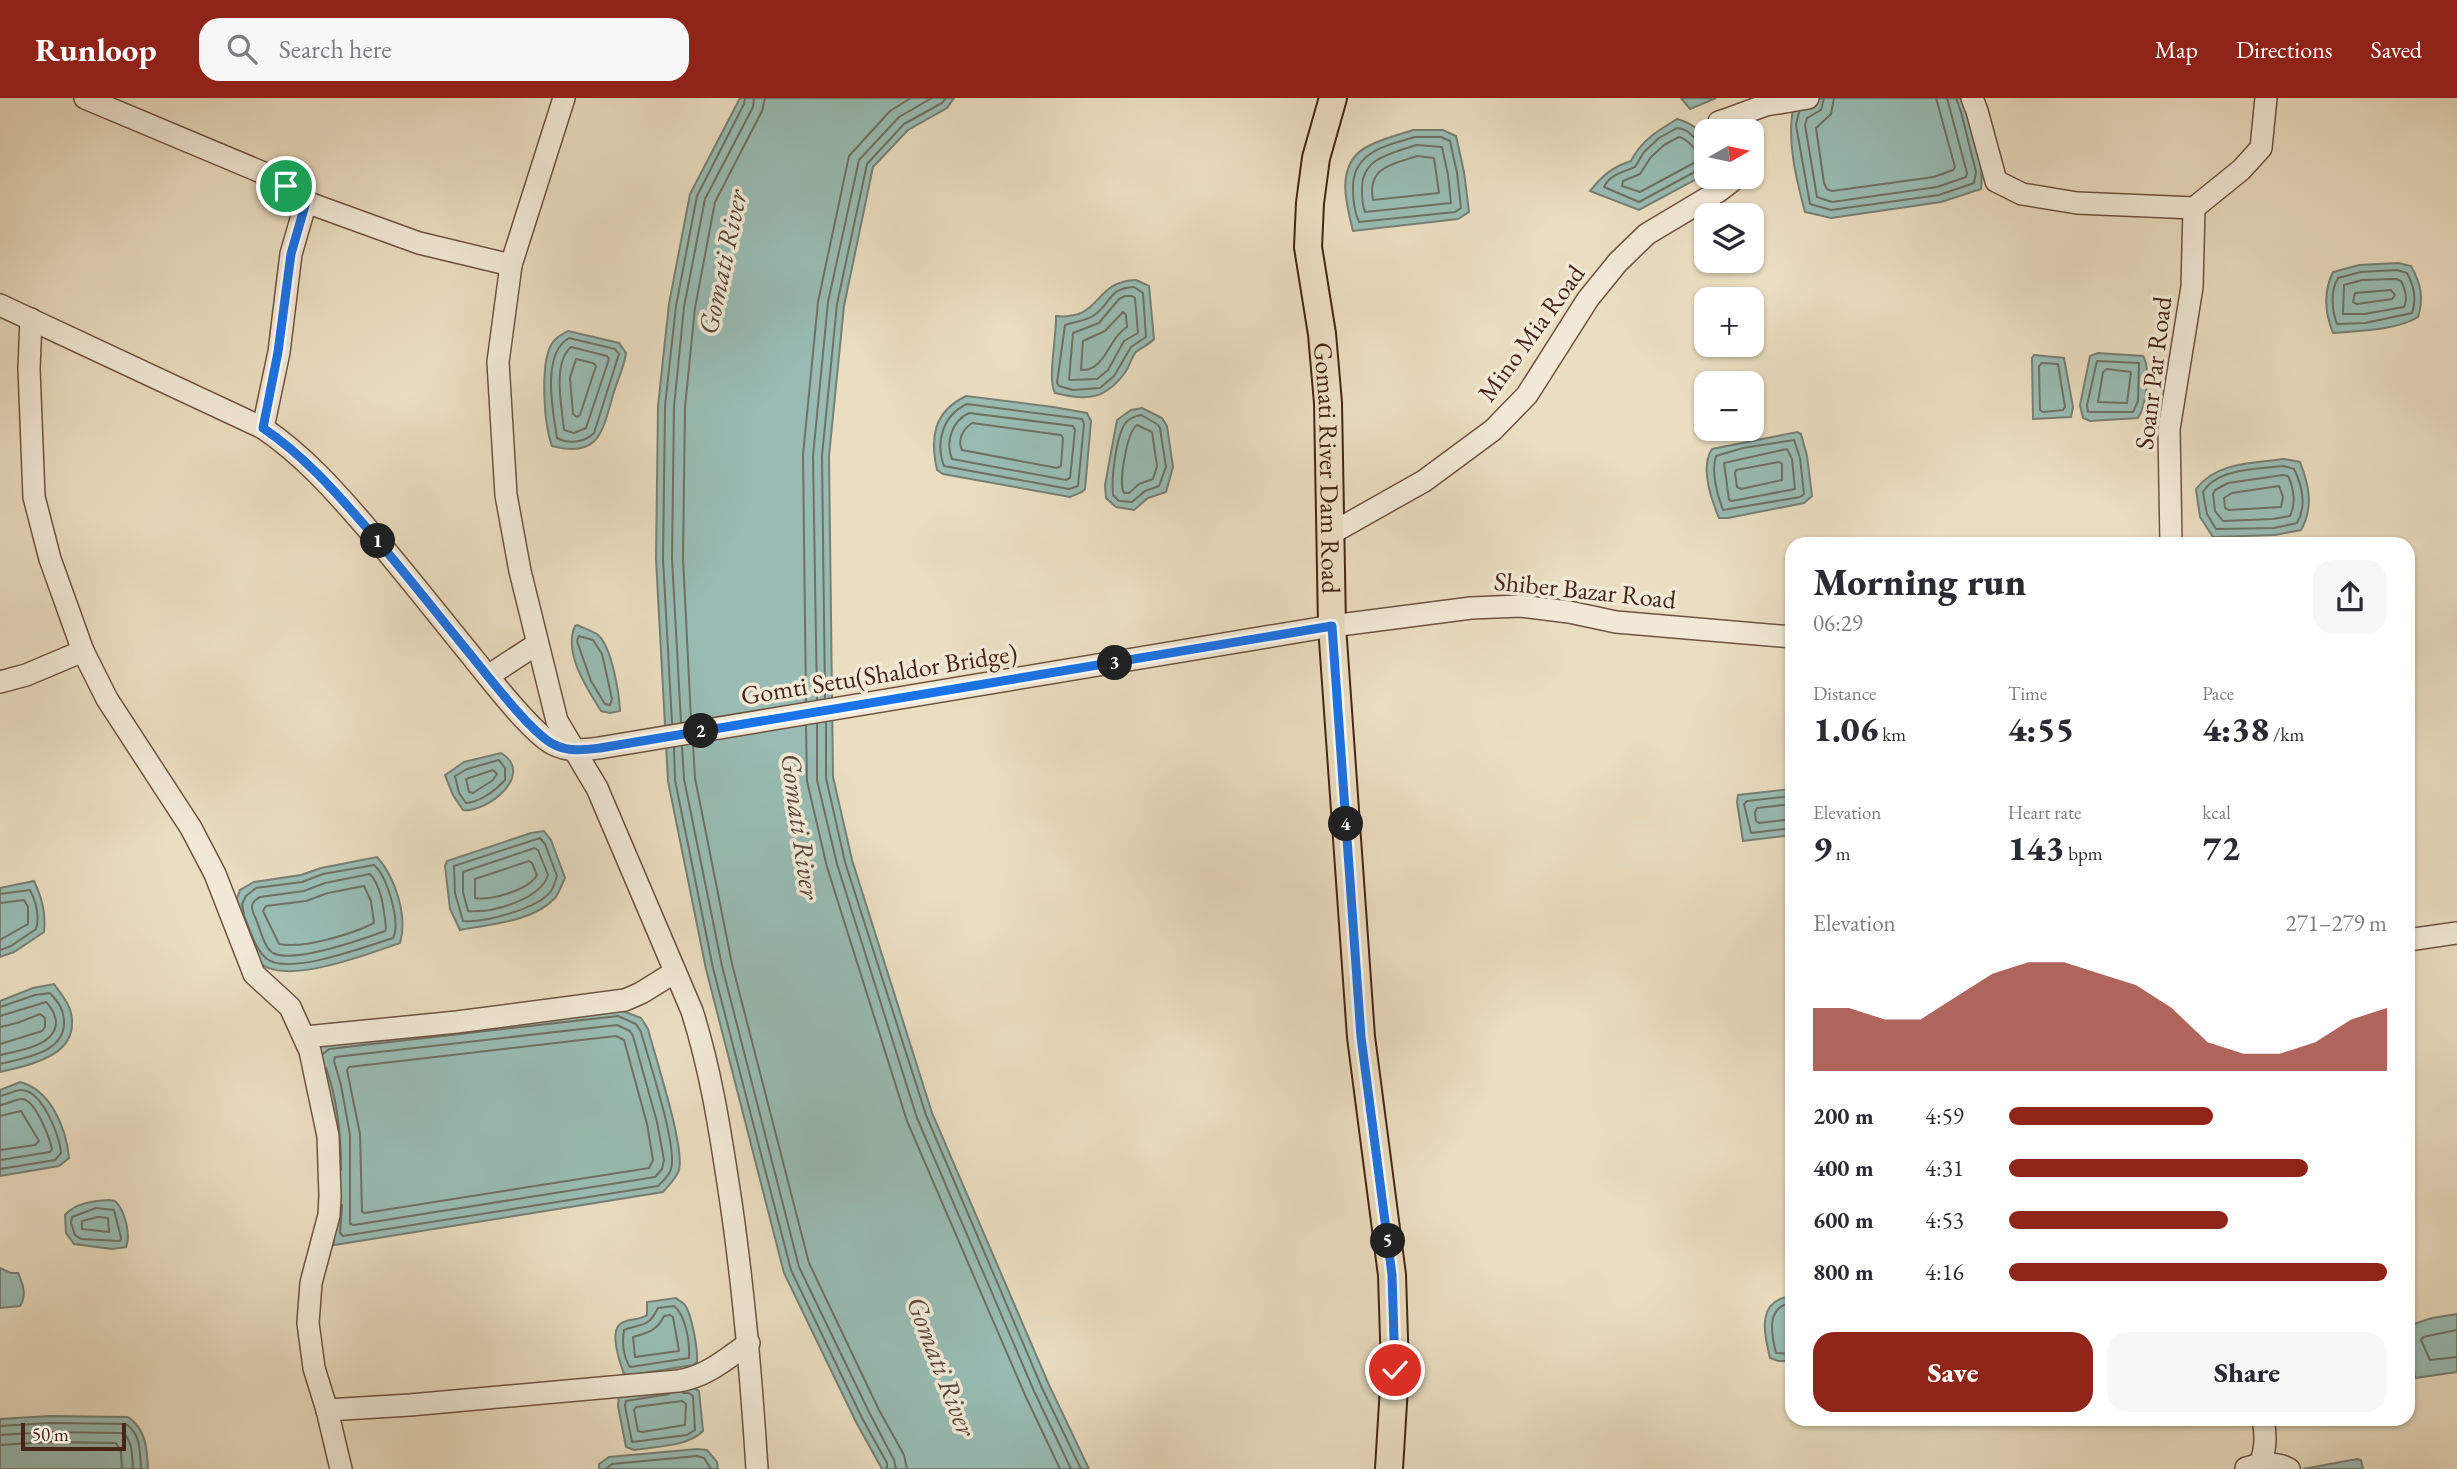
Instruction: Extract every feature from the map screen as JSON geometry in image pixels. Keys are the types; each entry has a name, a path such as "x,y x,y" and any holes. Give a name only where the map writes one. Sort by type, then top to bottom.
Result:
{"main road":[{"name":"Gomati River Dam Road","path":"1333,98 1316,158 1308,247 1322,334 1328,403 1332,626 1361,1037 1392,1275 1395,1370 1390,1467"}],"street":[{"path":"85,98 278,179 306,202 419,243 512,265"},
{"path":"564,98 512,265 498,362 506,495 520,571 557,721 597,788 675,972 700,1037 714,1090 749,1343 757,1469"},
{"path":"1728,119 1766,105 1808,98"},
{"path":"1972,98 1978,111 1996,181 2005,186 2022,194 2077,203 2194,208 2241,170 2261,148 2266,98"},
{"name":"Mino Mia Road","path":"1330,534 1424,481 1493,430 1527,395 1588,299 1618,262 1647,234 1722,189"},
{"path":"263,428 278,352 291,254 306,202"},
{"name":"Soanr Par Road","path":"2171,537 2169,429 2192,287 2194,208"},
{"path":"0,305 263,428 288,445 332,488 488,676 539,733 551,743 576,751"},
{"path":"32,319 29,369 34,497 50,559 83,650 107,699 191,828 215,874 254,974 290,1007 305,1037 328,1136 329,1215 312,1283 308,1323 314,1368 341,1469"},
{"name":"Shiber Bazar Road","path":"1086,668 1332,626 1471,608 1520,606 1569,612 1616,622 1785,636"},
{"path":"488,676 537,644"},
{"path":"0,682 26,675 83,650"},
{"name":"Gomti Setu(Shaldor Bridge)","path":"576,751 1086,668"},
{"path":"2415,939 2457,933"},
{"path":"305,1037 457,1022 625,1000 675,972"},
{"path":"327,1410 694,1379 749,1343"},
{"path":"2264,1426 2266,1433 2252,1467 2283,1465 2290,1469"}],"water":[{"name":"Gomati River","path":"740,98 954,98 947,108 908,130 873,167 844,306 829,456 833,777 852,860 932,1113 1049,1385 1089,1469 882,1469 856,1422 784,1273 706,969 668,781 656,559 658,406 669,304 690,194"},
{"path":"1681,98 1716,98 1690,109"},
{"path":"1824,98 1961,98 1977,142 1981,189 1941,202 1831,218 1805,212 1795,172 1792,145 1794,104"},
{"path":"1677,119 1694,126 1694,180 1639,210 1590,191 1608,173 1631,161 1650,137"},
{"path":"1413,130 1443,130 1456,136 1469,212 1458,219 1353,231 1345,190 1352,161 1369,145"},
{"path":"2398,263 2411,266 2417,279 2421,291 2418,317 2400,325 2333,333 2326,302 2333,272 2359,265"},
{"path":"1136,280 1149,286 1154,339 1136,352 1119,381 1103,393 1077,397 1055,393 1052,368 1056,316 1082,313 1112,287"},
{"path":"568,331 619,343 626,353 601,431 589,445 568,449 552,446 545,410 544,380 551,345"},
{"path":"2098,353 2143,356 2147,369 2146,387 2138,418 2090,421 2083,418 2080,405 2090,356"},
{"path":"2034,355 2064,358 2073,407 2071,417 2033,419"},
{"path":"966,396 1087,413 1091,421 1085,489 1070,497 943,474 937,470 934,447 936,427 947,410"},
{"path":"1142,408 1162,418 1167,426 1173,467 1166,492 1148,498 1134,510 1116,507 1106,498 1105,485 1117,420 1131,410"},
{"path":"1797,432 1801,434 1812,496 1804,503 1719,518 1710,493 1707,474 1712,449 1764,441 1764,439"},
{"path":"2284,459 2300,462 2306,479 2309,504 2301,530 2275,535 2213,537 2200,517 2196,489 2204,480 2236,465"},
{"path":"577,625 598,635 607,649 620,711 601,711 583,681 572,647 572,636"},
{"path":"501,753 510,762 513,771 511,781 495,799 473,809 463,810 445,775 464,762"},
{"path":"1785,790 1785,836 1743,841 1738,795"},
{"path":"544,831 551,840 565,878 555,898 546,906 523,917 460,930 450,909 445,866 447,861"},
{"path":"377,857 389,875 398,897 402,921 400,943 347,961 304,970 284,971 268,968 256,959 235,904 240,890 254,882 301,875 321,868"},
{"path":"34,881 43,906 44,932 14,952 0,957 0,888"},
{"path":"54,984 71,1013 72,1028 68,1039 51,1056 0,1072 0,1001 33,988"},
{"path":"618,1009 641,1018 648,1029 674,1122 680,1158 679,1170 663,1192 334,1245 319,1046"},
{"path":"20,1082 40,1093 55,1112 69,1158 59,1166 0,1176 0,1090"},
{"path":"109,1200 119,1205 124,1216 128,1236 126,1247 112,1249 74,1244 66,1233 65,1215 79,1205"},
{"path":"0,1268 18,1273 24,1294 20,1306 0,1308"},
{"path":"676,1298 685,1305 690,1316 697,1362 693,1365 624,1374 616,1348 617,1328 623,1322 647,1315 647,1302"},
{"path":"1785,1298 1785,1361 1770,1358 1765,1328 1768,1311"},
{"path":"2457,1314 2457,1372 2415,1378 2415,1324"},
{"path":"693,1387 699,1391 703,1431 689,1440 671,1445 634,1450 626,1447 618,1406 619,1396"},
{"path":"49,1416 128,1417 142,1433 148,1469 0,1469 0,1419"},
{"path":"707,1450 717,1462 718,1469 599,1469 599,1464 609,1457"},
{"path":"2361,1460 2363,1469 2303,1469"}],"route":[{"path":"286,186 306,202 291,254 278,352 263,428 288,445 332,488 539,733 551,743 565,749 576,751 600,748 1332,626 1361,1037 1392,1275 1395,1370"}]}
